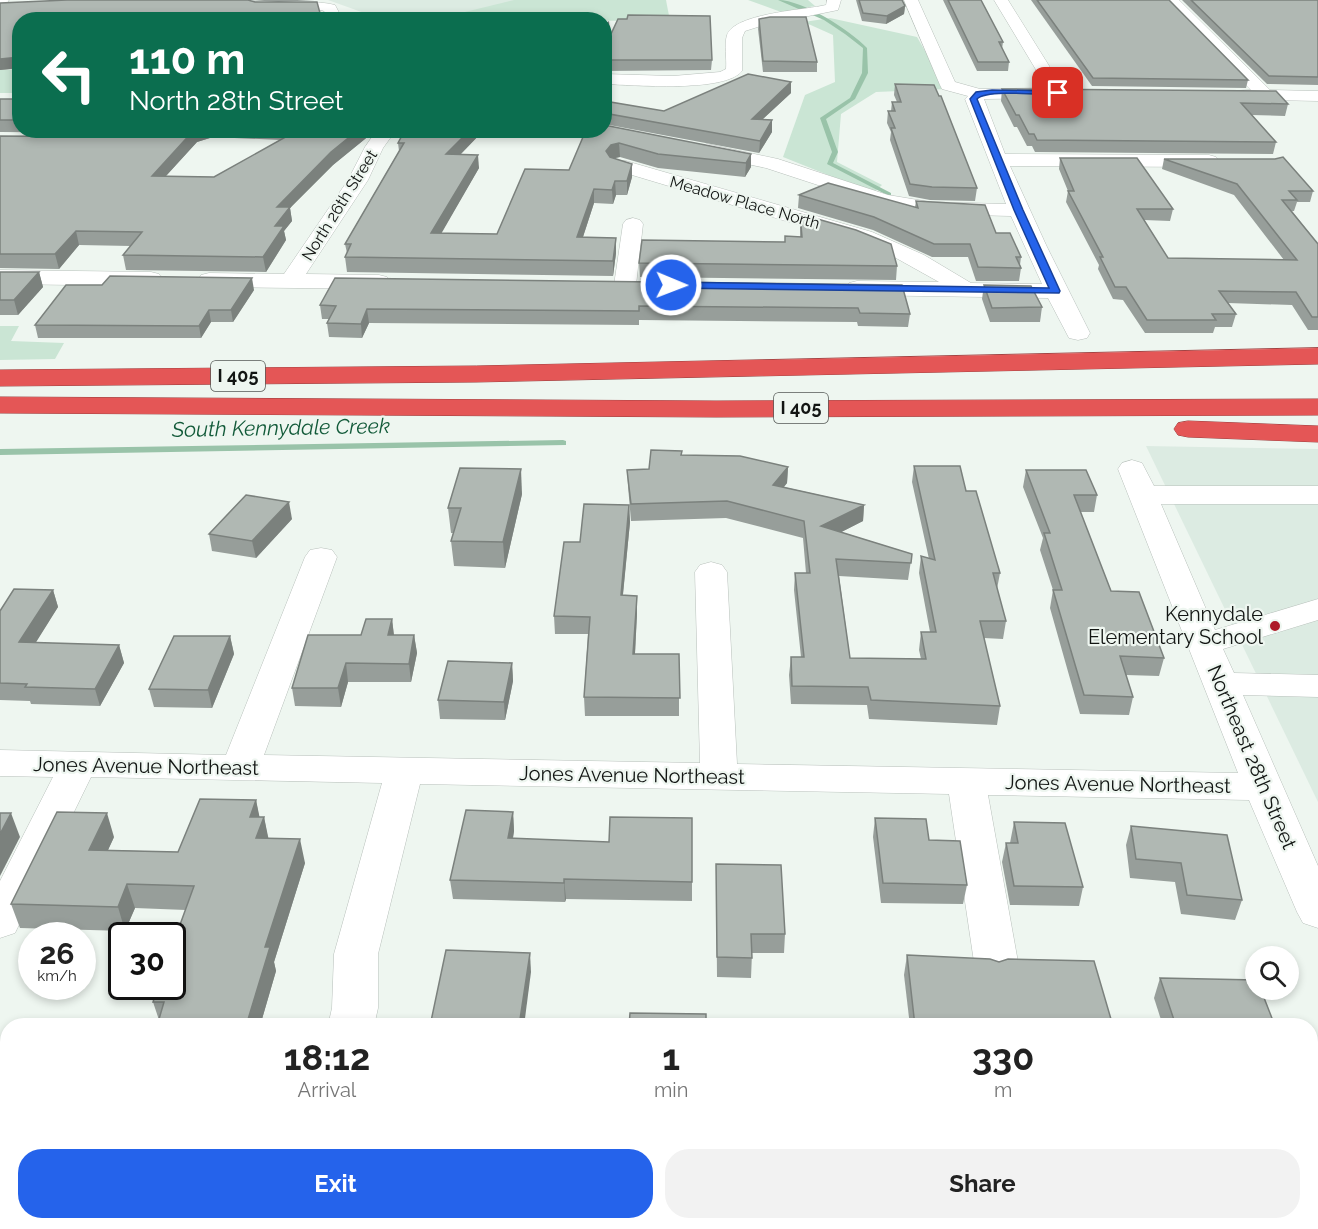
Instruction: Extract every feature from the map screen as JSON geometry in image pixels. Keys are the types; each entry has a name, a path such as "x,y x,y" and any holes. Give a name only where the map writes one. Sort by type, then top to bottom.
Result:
{"highway":[{"path":"476,374 1181,361 1318,356"},
{"name":"I 405","path":"0,378 476,374 1318,375"},
{"name":"I 405","path":"0,405 704,409 1318,407"},
{"path":"283,405 1008,422 1318,434"}],"street":[{"path":"911,0 948,85 979,94 992,92 1064,93 1001,0"},
{"path":"1171,0 1266,96"},
{"path":"239,2 277,8 321,6 330,8 332,12"},
{"path":"612,80 685,86 731,75 734,71 736,31 743,25 831,5"},
{"path":"979,94 974,99 998,160 1055,291 1078,333"},
{"path":"1220,95 1315,99"},
{"name":"North 26th Street","path":"291,280 358,180 381,138"},
{"path":"685,146 771,163 885,201 930,208 1019,210"},
{"path":"998,160 1224,162"},
{"name":"Meadow Place North","path":"619,165 864,237 901,251 939,271 965,289"},
{"path":"633,224 614,284 649,285"},
{"path":"0,277 397,282"},
{"path":"836,288 1055,291"},
{"name":"Northeast 28th Street","path":"1318,495 1137,482 1263,787 1318,912"},
{"path":"240,768 321,557"},
{"path":"711,572 719,777"},
{"path":"1204,644 1318,609"},
{"path":"1221,684 1318,686"},
{"name":"Jones Avenue Northeast","path":"0,763 1263,787"},
{"path":"0,922 78,765"},
{"path":"353,1018 356,954 404,771"},
{"path":"966,782 996,963"}],"shaded area":[{"path":"328,0 572,0 500,12 361,12"},
{"name":"Kennydale Elementary School","path":"1146,446 1318,449 1318,802"}],"green space":[{"path":"514,0 666,0 670,21 612,21 612,12 465,12"},
{"path":"748,0 808,0 815,6 781,12"},
{"path":"830,18 917,37 947,89 876,92 841,114 837,162 882,185 873,193 783,157 805,95 835,82 833,35 804,22"},
{"path":"12,69 12,93 0,93 0,70"},
{"path":"0,326 19,326 11,341 64,343 55,359 0,360"}],"building":[{"path":"67,0 248,0 317,2 320,12 12,12 12,58 0,59 0,3"},
{"path":"859,0 902,0 905,6 887,16 863,13"},
{"path":"948,0 981,0 1003,42 999,42 1009,62 978,62"},
{"path":"1037,0 1169,0 1248,80 1093,78"},
{"path":"1191,0 1318,0 1318,77 1269,76"},
{"path":"628,15 710,16 712,60 612,60 612,32 618,19 627,19"},
{"path":"806,17 817,62 763,61 759,19"},
{"path":"748,74 791,82 752,119 772,120 760,141 612,114 612,102 664,111"},
{"path":"895,84 934,85 941,96 977,188 910,184 891,128 895,128 888,111 895,111 892,102 901,102"},
{"path":"1002,89 1276,91 1288,104 1241,103 1276,142 1037,140 1034,134 1029,134"},
{"path":"0,99 12,99 12,120 0,120"},
{"path":"612,127 751,154 746,163 658,154 619,143 611,145 606,151 610,157 632,164 627,181 615,181 612,190 594,189 577,237 616,238 613,261 345,257 351,244 345,244 404,143 398,143 401,138 462,138 446,154 478,155 431,233 497,234 525,169 569,170 583,138 612,138"},
{"path":"0,136 12,136 12,138 187,138 152,176 214,177 284,138 348,138 331,152 277,207 290,207 275,226 284,226 263,257 123,255 142,232 76,231 55,254 0,254"},
{"path":"1283,157 1313,191 1289,191 1297,200 1282,200 1318,244 1318,317 1312,317 1296,292 1219,291 1236,314 1212,314 1216,320 1147,320 1126,287 1115,287 1100,257 1103,257 1068,191 1074,191 1060,158 1137,158 1173,209 1137,209 1168,258 1297,260 1237,184 1164,159 1275,159"},
{"path":"828,183 918,208 916,201 985,205 996,233 1010,233 1021,257 1016,257 1021,268 978,267 970,244 934,244 874,217 799,195"},
{"path":"800,214 856,230 891,244 897,266 639,263 642,240 785,242 785,236 802,237"},
{"path":"0,272 39,272 14,300 0,300"},
{"path":"110,276 252,278 231,310 209,310 199,326 35,325 66,285 102,285"},
{"path":"335,278 902,285 910,314 860,313 858,308 639,306 639,311 367,309 361,324 327,323 336,306 320,305"},
{"path":"984,285 1031,286 1042,307 992,308"},
{"path":"651,450 682,451 681,455 740,456 788,467 773,485 864,505 821,526 912,554 911,563 836,559 850,658 926,659 921,632 936,632 921,556 935,560 914,466 960,466 966,491 976,491 1000,573 993,573 1006,621 980,621 1000,706 871,700 868,687 792,686 791,657 804,657 795,573 810,573 804,521 727,501 631,504 627,470 649,469"},
{"path":"460,468 521,469 503,542 451,541 461,508 448,508"},
{"path":"1026,470 1086,470 1097,495 1074,495 1111,591 1139,592 1164,658 1120,656 1133,697 1084,695 1053,590 1062,590 1044,533 1050,533"},
{"path":"246,495 289,502 252,541 209,534"},
{"path":"584,504 629,505 621,595 637,596 633,654 679,654 680,698 584,697 590,617 554,616 564,542 580,542"},
{"path":"14,589 53,590 19,642 119,645 95,689 25,687 27,684 0,683 0,611"},
{"path":"366,619 392,619 388,635 414,635 409,664 346,663 338,688 292,688 308,635 361,635"},
{"path":"174,636 230,636 208,690 149,689"},
{"path":"448,661 512,663 504,702 438,700"},
{"path":"200,799 256,800 250,817 264,817 256,838 300,839 265,947 270,947 248,1018 159,1018 164,1002 153,1002 154,1000 186,1000 186,922 181,922 194,886 127,884 118,907 11,904 57,812 107,813 89,850 178,852"},
{"path":"466,810 513,812 508,838 609,842 610,817 692,818 692,882 564,879 564,883 450,880"},
{"path":"0,813 11,813 0,834"},
{"path":"875,818 926,819 929,840 960,841 967,885 883,883"},
{"path":"1014,822 1065,823 1083,887 1014,886 1006,843 1018,843"},
{"path":"1131,826 1227,835 1242,900 1187,895 1181,863 1136,859"},
{"path":"716,864 781,865 785,934 751,934 752,958 717,957"},
{"path":"446,950 530,953 520,1018 432,1018"},
{"path":"907,955 990,959 999,962 1008,959 1094,961 1111,1018 914,1018"},
{"path":"1160,978 1245,980 1245,1000 1265,1000 1272,1018 1173,1018"},
{"path":"630,1013 706,1014 706,1018 630,1018"}],"waterway":[{"name":"South Kennydale Creek","path":"780,0 826,20 857,40 865,48 865,73 852,99 823,118 835,152 830,164 889,194"},
{"name":"South Kennydale Creek","path":"0,452 563,443"}],"place":[{"name":"Kennydale Elementary School","path":"1275,626"}],"route":[{"path":"671,285 1055,291 1019,210 974,97 992,92 1058,93"}]}
